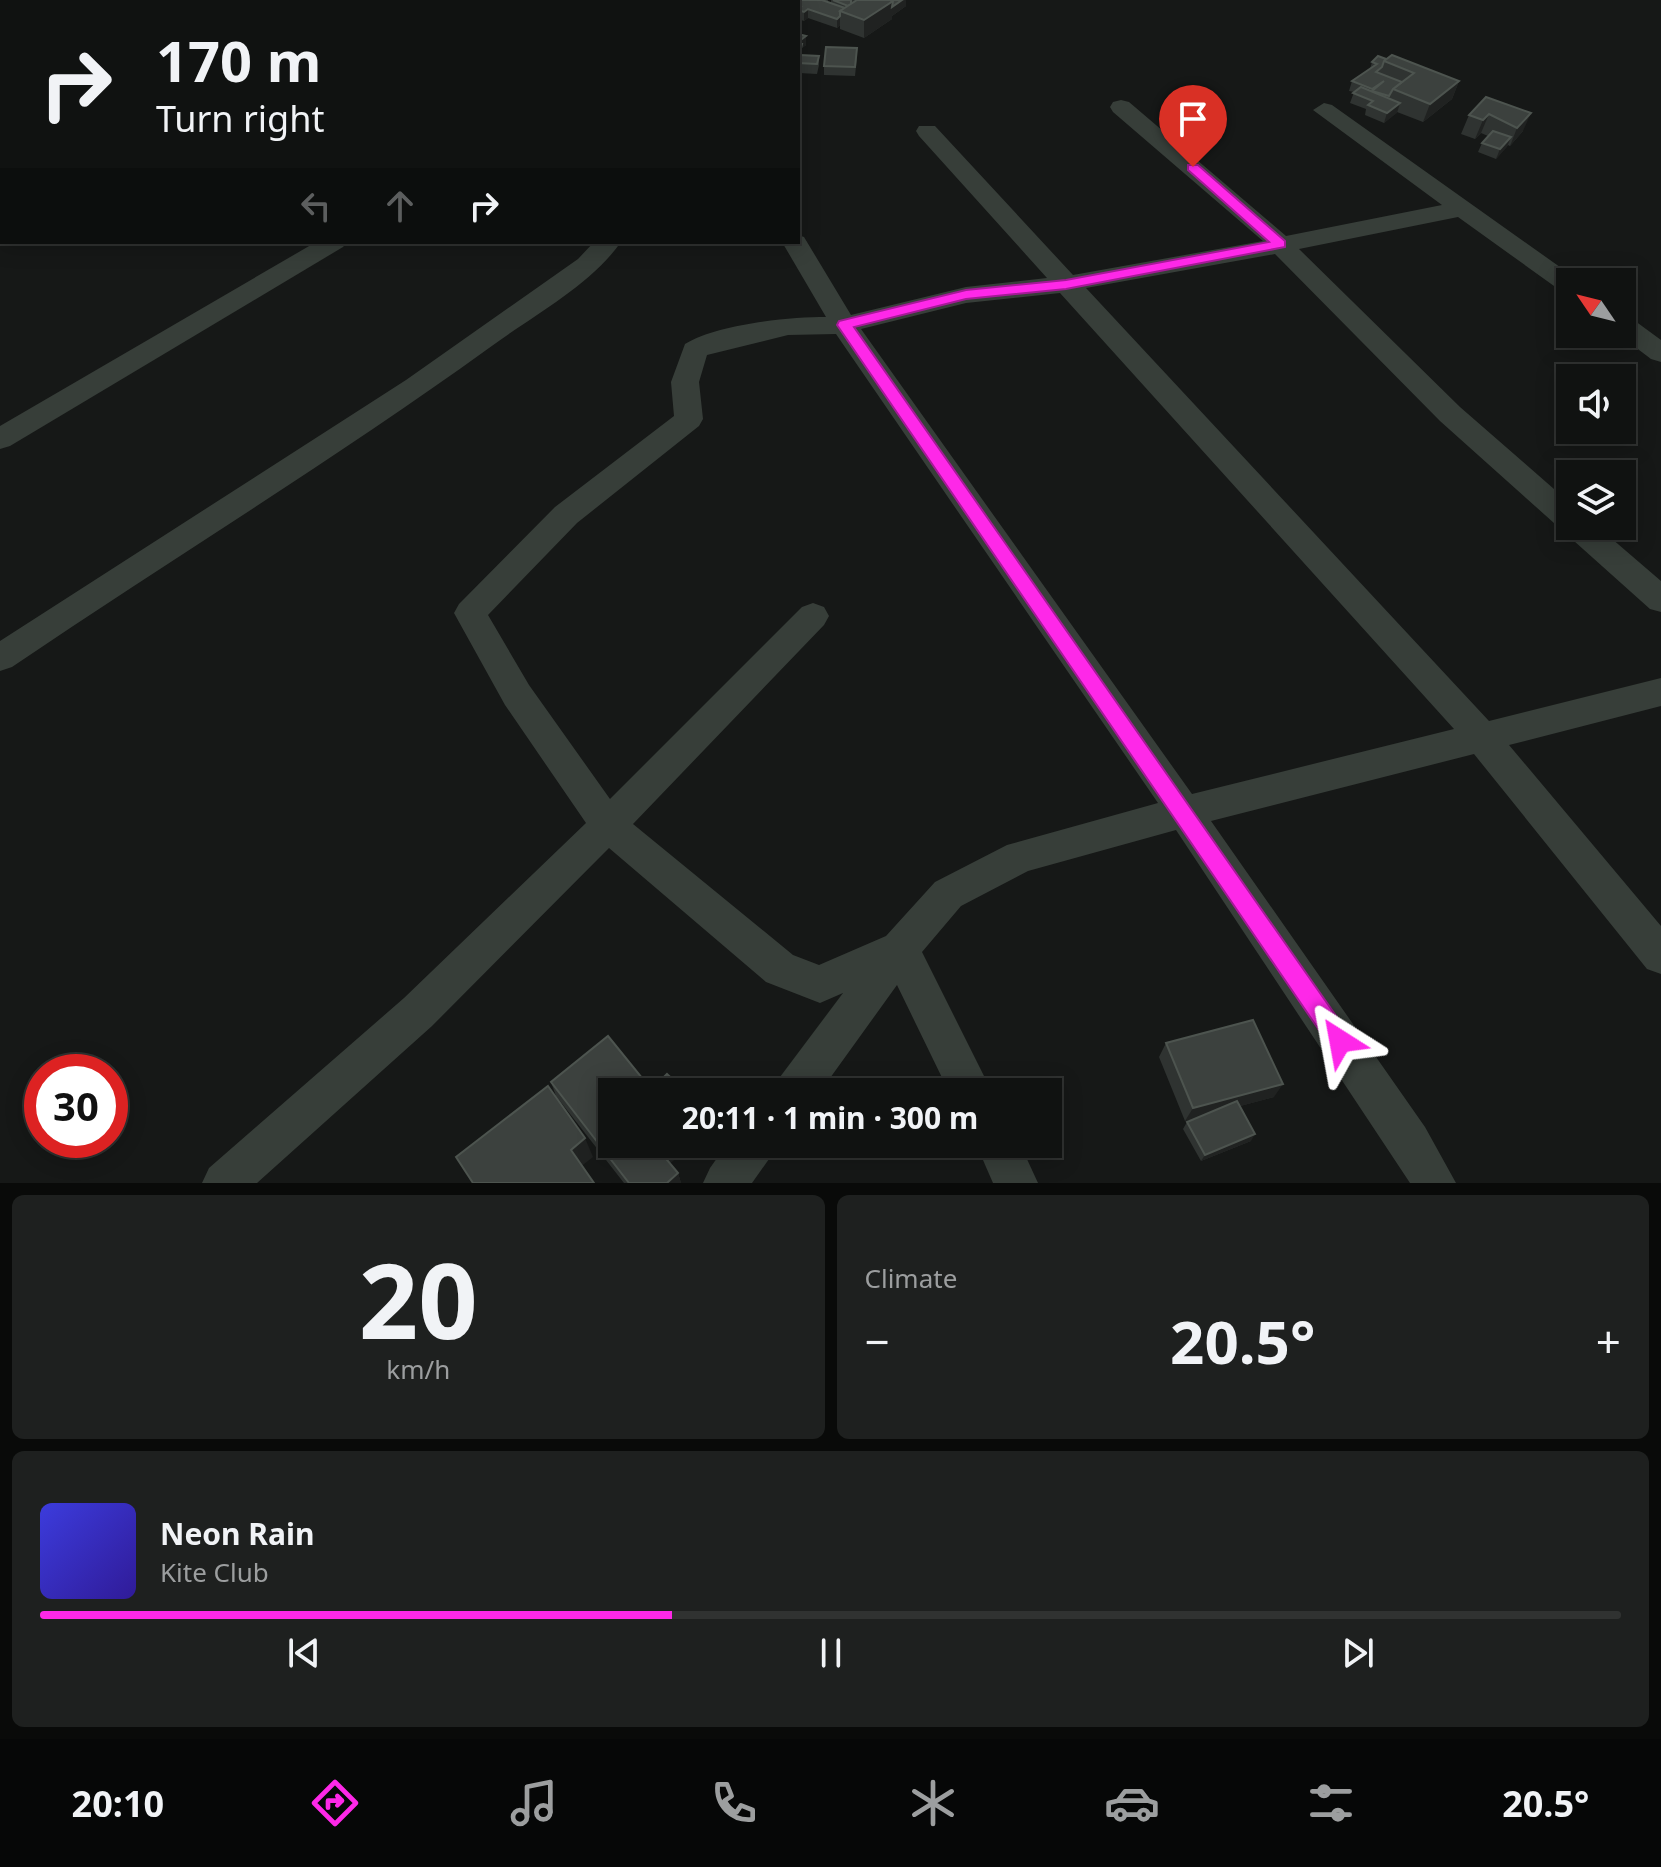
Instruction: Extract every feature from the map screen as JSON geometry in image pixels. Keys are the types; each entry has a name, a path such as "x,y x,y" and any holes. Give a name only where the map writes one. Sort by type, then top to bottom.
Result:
{"street":[{"path":"1121,107 1280,244 1450,414 1556,508"},
{"path":"1324,110 1556,275"},
{"path":"927,131 1481,736 1661,956"},
{"path":"900,949 820,984 780,969 608,825 517,695 470,613 566,515 689,419 685,382 695,350 705,344 788,326 844,325 966,295 1066,284 1464,208"},
{"path":"0,439 331,244"},
{"path":"0,658 155,554 416,387 587,265 606,244"},
{"path":"796,244 844,325 1184,812 1434,1183"},
{"path":"1636,334 1661,353"},
{"path":"1593,540 1661,600"},
{"path":"224,1183 418,1012 608,825 813,616"},
{"path":"805,1078 900,949 948,894 1020,857 1184,812 1661,692"},
{"path":"900,949 964,1078"},
{"path":"725,1183 744,1158"},
{"path":"1004,1158 1016,1183"}],"building":[{"path":"800,0 822,0 845,8 837,19 808,9 804,12 800,11"},
{"path":"833,0 851,0 851,4 848,6"},
{"path":"857,0 893,1 864,20 840,11"},
{"path":"826,47 857,48 855,67 824,66"},
{"path":"800,55 819,56 817,64 800,63"},
{"path":"1392,55 1459,81 1430,104 1393,89 1414,73 1384,61"},
{"path":"1378,56 1386,59 1376,72 1402,82 1389,96 1372,91 1384,81 1372,89 1352,81 1377,64 1372,62"},
{"path":"1361,87 1400,103 1387,113 1368,105 1373,101 1353,93"},
{"path":"1486,97 1531,113 1517,128 1489,114 1483,120 1469,115"},
{"path":"1493,131 1511,137 1500,149 1482,143"},
{"path":"1253,1020 1283,1084 1193,1108 1166,1043"},
{"path":"608,1036 642,1078 598,1078 598,1143 551,1082"},
{"path":"548,1086 585,1138 571,1150 594,1183 473,1183 456,1157"},
{"path":"1237,1101 1255,1134 1205,1155 1187,1122"},
{"path":"610,1158 665,1158 678,1173 667,1183 629,1183"}],"route":[{"path":"1193,167 1280,244 1066,284 966,295 844,325 948,478 1085,668 1340,1041"}]}
